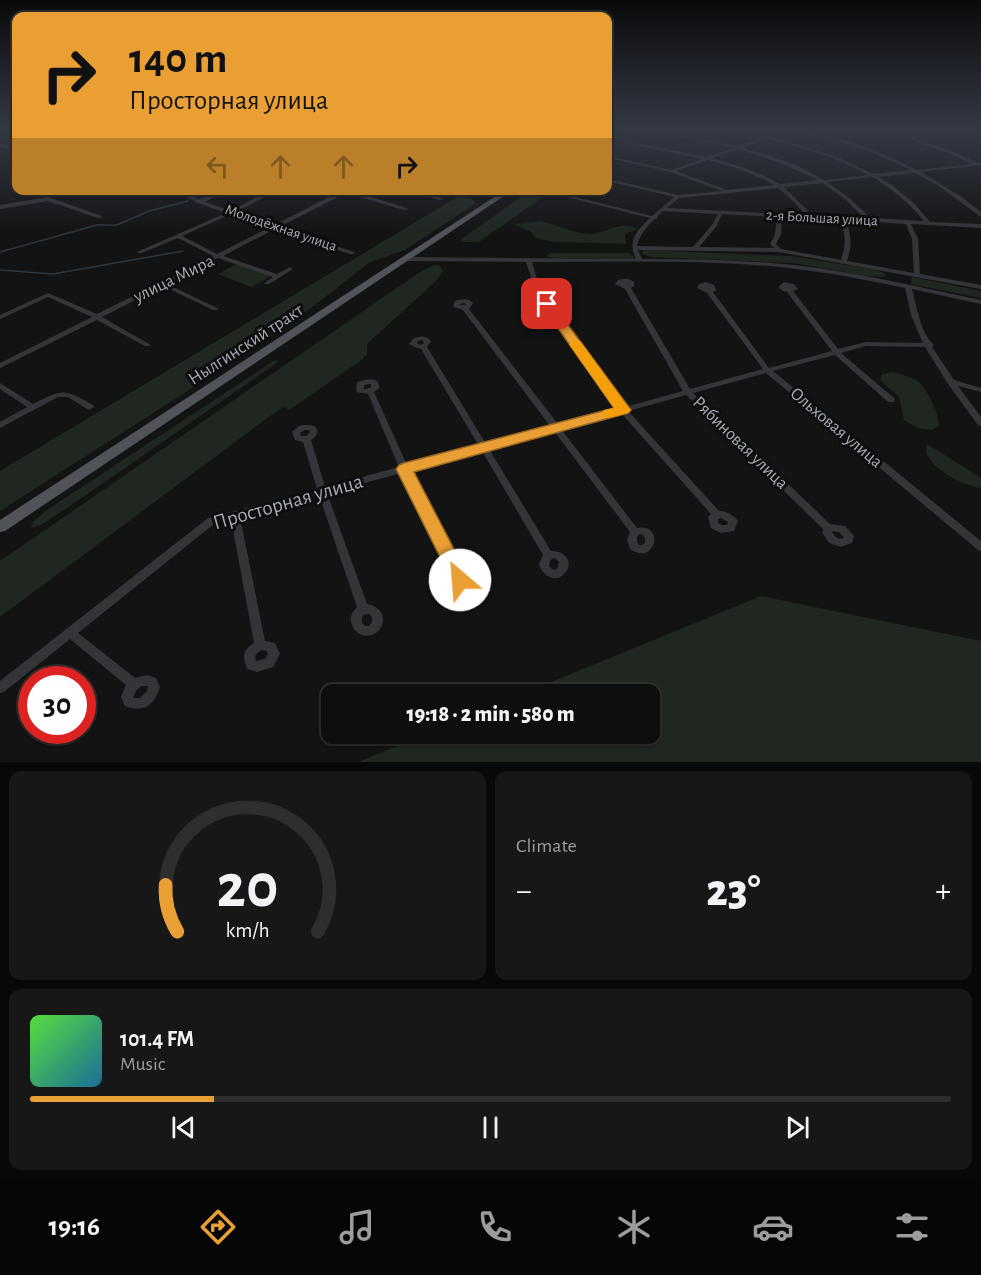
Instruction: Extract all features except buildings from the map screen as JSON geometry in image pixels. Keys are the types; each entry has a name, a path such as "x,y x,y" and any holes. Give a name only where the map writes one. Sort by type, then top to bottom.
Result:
{"main road":[{"name":"Нылгинский тракт","path":"0,528 503,195"}],"street":[{"path":"640,165 699,179 727,191"},
{"path":"671,171 689,165"},
{"path":"725,165 741,169 778,186 811,218"},
{"path":"791,165 825,181 845,195 869,220"},
{"path":"847,165 872,176 912,204 929,224"},
{"path":"901,165 944,187 981,215"},
{"path":"612,181 678,197 980,165"},
{"name":"Молодёжная улица","path":"186,195 200,202 234,211 352,253"},
{"path":"200,202 216,195"},
{"path":"140,252 234,211 264,195"},
{"name":"улица Мира","path":"0,366 338,195"},
{"path":"359,195 406,209"},
{"path":"428,195 441,199"},
{"path":"565,195 655,218"},
{"path":"640,261 635,248 636,240 663,209 678,197"},
{"path":"0,207 48,199 100,217"},
{"name":"2-я Большая улица","path":"663,209 720,214 981,226"},
{"path":"696,248 714,226 720,214"},
{"path":"779,217 777,235 773,244 779,250"},
{"path":"842,219 849,233 850,244 844,261"},
{"path":"908,223 915,239 917,275"},
{"path":"179,236 219,256 276,276"},
{"path":"635,248 779,250 981,287"},
{"path":"408,259 640,261 786,266 981,302"},
{"path":"528,260 536,284 623,410 717,515"},
{"path":"267,283 290,269"},
{"path":"897,285 898,271"},
{"path":"163,284 215,309"},
{"name":"Рябиновая улица","path":"627,287 688,393 829,529"},
{"path":"908,288 916,320 951,382 981,423"},
{"name":"Ольховая улица","path":"709,291 768,371 981,548"},
{"path":"790,292 836,352 891,400"},
{"path":"0,317 48,295 97,317 147,345"},
{"path":"465,308 635,532"},
{"name":"Просторная улица","path":"0,688 211,521 866,344 930,345"},
{"path":"423,346 549,556"},
{"path":"951,382 981,390"},
{"path":"0,385 32,407"},
{"path":"370,391 404,469 460,580"},
{"path":"0,425 32,407 64,394 90,407"},
{"path":"306,439 364,610"},
{"path":"235,514 260,645"},
{"path":"70,633 134,684"}],"shaded area":[{"path":"524,195 545,195 479,242 464,242 461,239"},
{"path":"459,196 474,200 475,204 405,250 370,262 283,330 0,511 0,471"},
{"path":"540,221 585,234 625,226 637,229 625,234 626,244 553,242 536,238 530,231 514,224"},
{"path":"644,250 791,256 877,270 885,274 885,277 794,263 650,257 642,254"},
{"path":"550,253 628,253 635,257 633,259 546,256"},
{"path":"238,263 271,276 251,287 218,274"},
{"path":"434,265 440,266 443,271 436,281 367,344 367,355 360,361 295,406 288,410 286,407 281,408 0,617 0,561 420,272"},
{"path":"912,277 981,291 981,298 911,284"},
{"path":"275,360 278,361 277,363 64,510 41,525 31,528 33,522 47,510"},
{"path":"893,372 908,376 924,388 933,403 938,420 939,425 933,430 917,428 904,420 899,397 880,380 882,374"},
{"path":"927,444 981,478 981,488 964,484 936,466 926,452"},
{"path":"761,596 981,641 981,762 358,762 402,744 660,744 660,684 546,684"}],"waterway":[{"path":"215,197 222,195"},
{"path":"200,199 205,198"},
{"path":"0,252 97,225 117,225 149,211 188,201"},
{"path":"0,270 53,274 183,251"}],"slow traffic":[{"path":"575,344 623,410 609,414"}],"route":[{"path":"460,580 404,469 623,410 547,304"}]}
